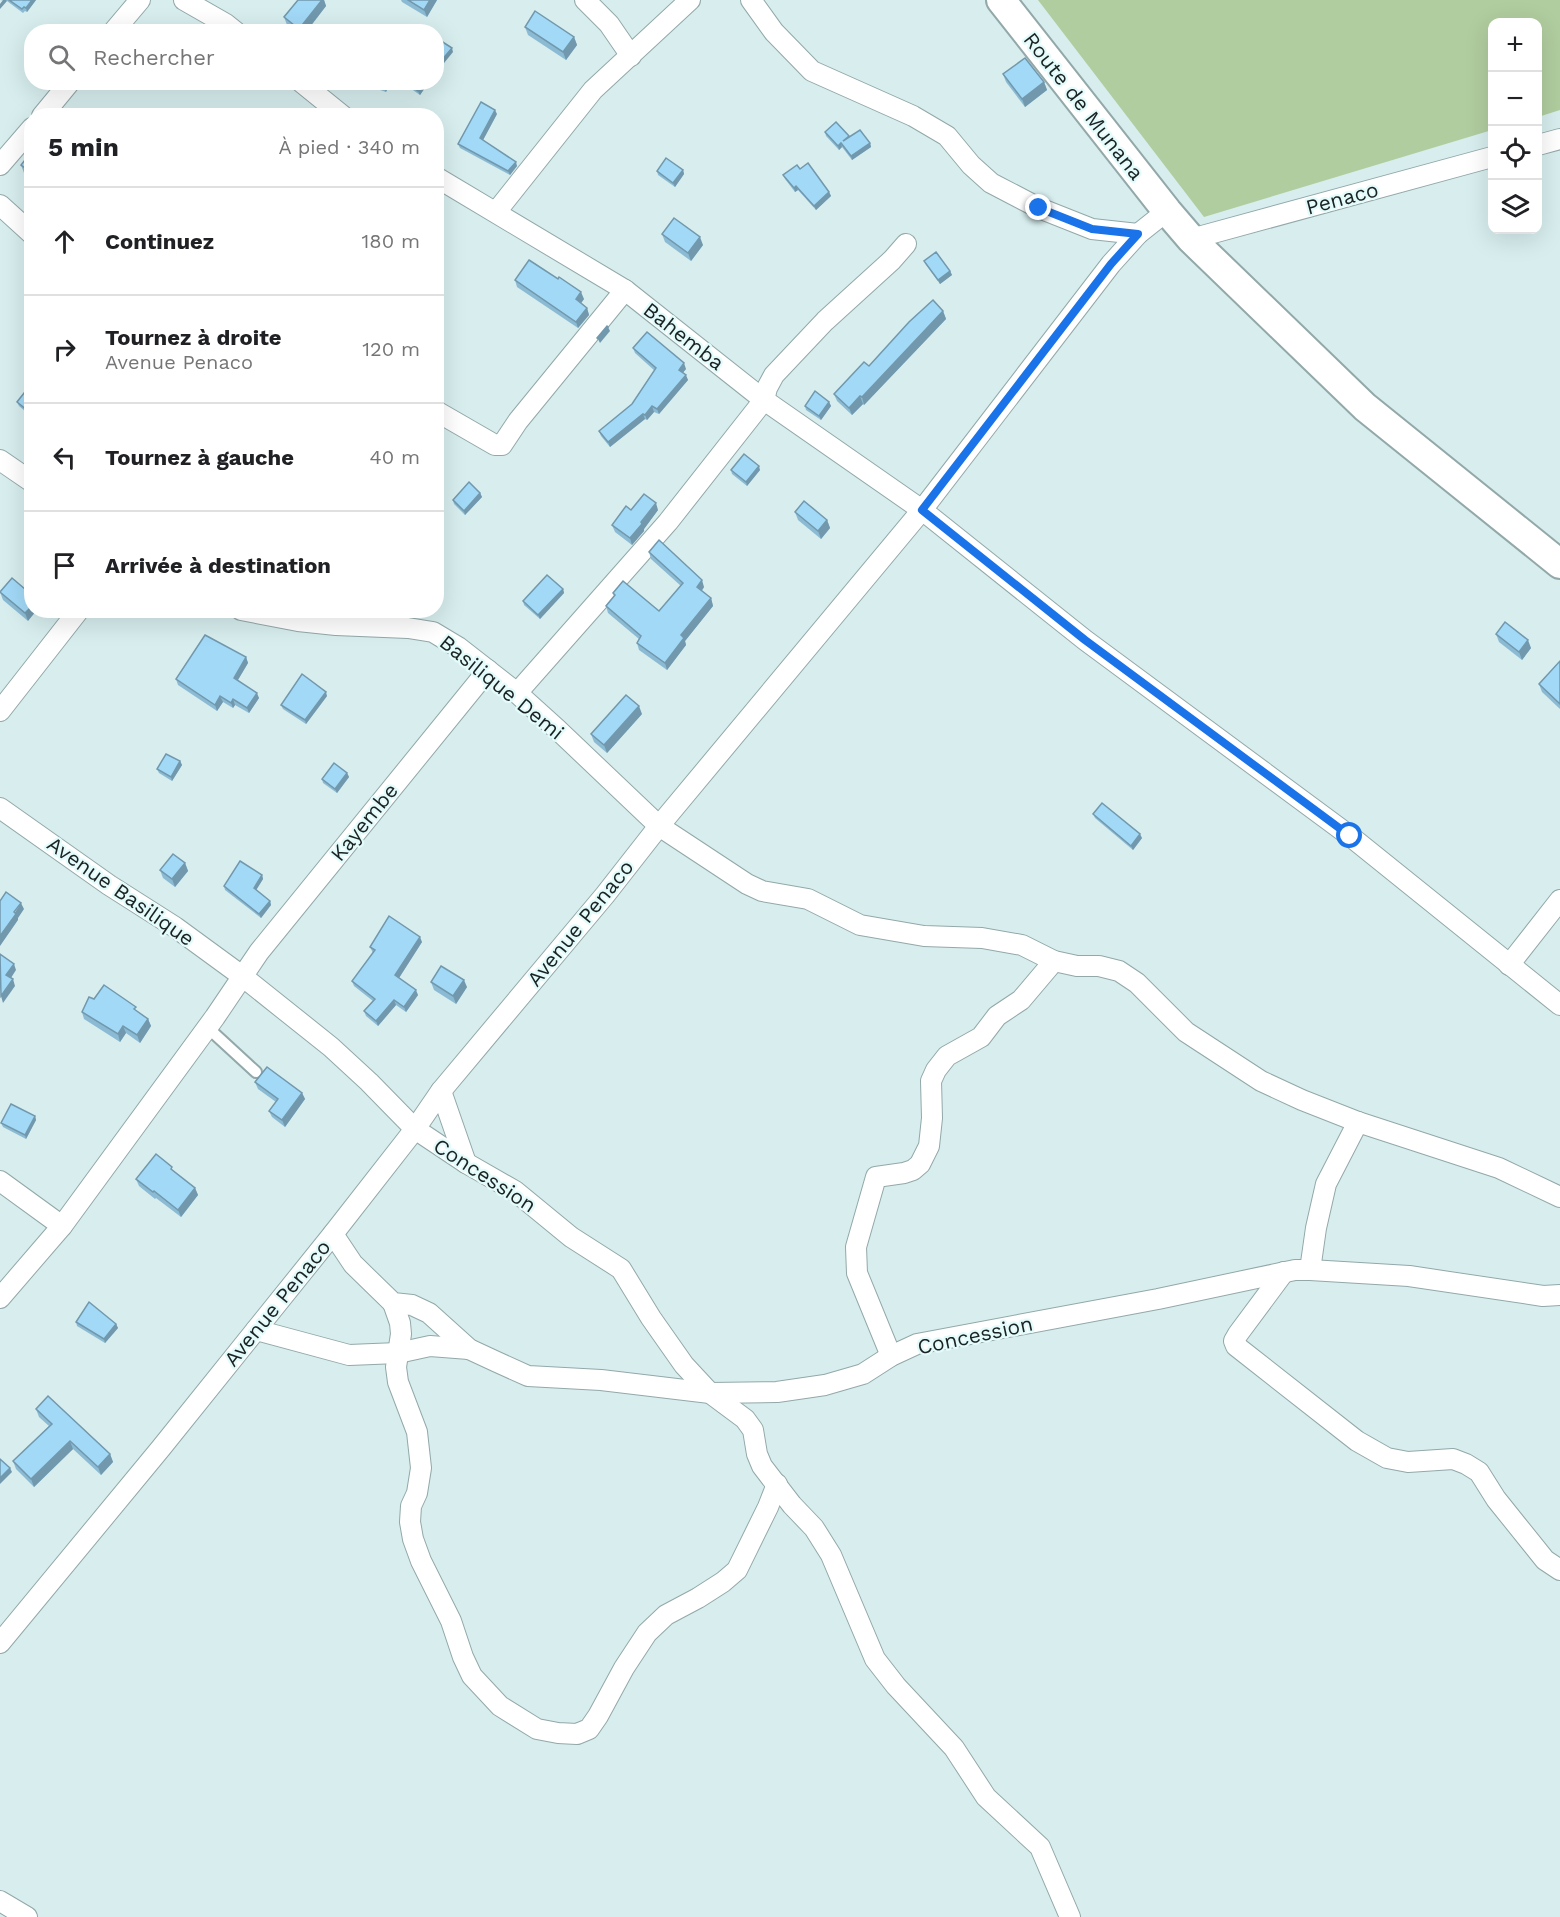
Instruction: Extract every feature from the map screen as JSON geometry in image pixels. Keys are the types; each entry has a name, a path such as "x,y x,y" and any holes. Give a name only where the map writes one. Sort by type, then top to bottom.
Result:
{"main road":[{"name":"Route de Munana","path":"1001,0 1167,212 1191,239 1365,407 1560,564"}],"street":[{"path":"120,24 140,0"},
{"path":"184,0 226,24"},
{"path":"585,0 609,24 631,56"},
{"path":"496,212 593,90 690,0"},
{"path":"751,0 774,32 812,71 913,116 947,136 971,165 991,183 1039,208 1092,229 1138,234"},
{"path":"49,108 63,90"},
{"path":"311,90 333,108"},
{"path":"0,165 24,137"},
{"path":"1542,144 1560,139"},
{"name":"Penaco","path":"1191,239 1488,158"},
{"name":"Bahemba","path":"444,182 625,290 764,400 922,510 1085,640 1350,836 1560,1005"},
{"path":"0,205 24,227"},
{"name":"Avenue Penaco","path":"0,1643 333,1234 415,1129 441,1091 922,510 1111,264 1138,234 1167,212"},
{"path":"517,693 668,522 764,400 774,375 825,321 892,261 906,244"},
{"path":"444,416 495,445 502,445 518,421 625,290"},
{"path":"0,460 24,476"},
{"path":"0,711 73,618"},
{"name":"Basilique Demi","path":"282,618 336,625 408,628 433,632 458,647 517,693 659,826 747,884 762,891 808,899 860,925 915,934 982,938 1022,945 1054,961 1077,966 1099,966 1119,971 1137,983 1186,1032 1261,1081 1302,1101 1358,1122 1499,1168 1560,1197"},
{"name":"Kayembe","path":"0,1298 62,1226 259,952 488,670"},
{"name":"Avenue Basilique","path":"0,808 109,885 175,927 242,976 330,1047 369,1082 415,1129"},
{"path":"1509,965 1560,900"},
{"path":"891,1356 857,1273 856,1247 876,1177 904,1173 920,1164 929,1146 932,1118 931,1081 936,1070 946,1056 981,1037 997,1016 1021,1000 1054,961"},
{"path":"441,1091 466,1163"},
{"path":"1310,1270 1326,1184 1358,1122"},
{"name":"Concession","path":"415,1129 466,1163 515,1191 571,1237 621,1269 651,1318 684,1365 710,1393 777,1392 825,1385 863,1374 891,1356 917,1344 1158,1299 1284,1272 1310,1270 1409,1276 1543,1296 1560,1295"},
{"path":"0,1181 62,1226"},
{"path":"333,1234 353,1264 393,1303 401,1334 396,1367 398,1382 417,1431 421,1468 417,1493 411,1506 410,1522 412,1539 421,1561 451,1621 472,1676 500,1706 537,1729 577,1734 589,1729 647,1633 666,1615 698,1598 737,1570 777,1484"},
{"path":"1284,1272 1238,1334 1234,1341 1236,1346 1357,1442 1387,1458 1408,1462 1453,1459 1479,1472 1496,1499 1545,1560 1560,1570"},
{"path":"393,1303 412,1305 429,1313 469,1349 528,1376 601,1380 710,1393 745,1419 753,1430 757,1454 762,1466 792,1505 814,1528 831,1555 875,1659 896,1686 954,1748 986,1797 1040,1847 1070,1917"},
{"path":"256,1330 349,1355 398,1353 430,1346 469,1349"},
{"path":"0,1901 27,1917"}],"lane":[{"path":"207,1027 256,1072"}],"green space":[{"path":"1038,0 1560,0 1560,110 1542,116 1542,18 1488,18 1488,131 1204,217"}],"building":[{"path":"9,0 32,0 26,8 22,9"},
{"path":"298,0 322,0 303,24 293,24 284,17"},
{"path":"408,0 430,0 424,10"},
{"path":"535,11 574,37 563,52 525,27"},
{"path":"444,43 452,48 444,58"},
{"path":"1025,58 1044,82 1022,99 1003,74"},
{"path":"481,102 495,110 480,138 516,162 508,171 458,144"},
{"path":"836,122 849,136 843,141 860,130 870,143 851,156 841,143 838,146 825,132"},
{"path":"666,158 683,170 673,183 657,171"},
{"path":"808,163 829,192 814,206 783,175 797,165 800,169"},
{"path":"674,218 700,237 688,253 662,234"},
{"path":"936,252 950,271 938,280 924,261"},
{"path":"529,260 581,292 576,299 587,308 576,322 515,280"},
{"path":"933,300 943,311 849,408 834,394 864,362 869,366 909,322"},
{"path":"647,332 684,363 679,370 686,375 657,409 652,406 645,415 643,414 608,442 599,431 632,404 656,368 633,348"},
{"path":"815,391 829,402 819,416 805,406"},
{"path":"24,393 24,408 17,402"},
{"path":"744,454 759,466 746,482 731,470"},
{"path":"469,482 480,493 464,511 453,500"},
{"path":"644,494 656,503 630,538 612,525 626,506 631,510"},
{"path":"804,501 827,520 818,531 795,512"},
{"path":"659,540 702,580 697,587 711,598 681,635 684,638 665,663 637,643 641,636 606,606 623,581 659,611 683,583 649,552"},
{"path":"547,575 563,589 538,615 523,601"},
{"path":"12,578 24,588 24,612 0,592"},
{"path":"1505,622 1528,640 1519,652 1496,634"},
{"path":"205,635 246,657 234,678 257,693 247,708 233,699 231,703 220,696 215,705 176,679"},
{"path":"1560,661 1560,704 1539,684"},
{"path":"302,674 326,692 305,720 281,705"},
{"path":"626,695 639,706 604,745 591,734"},
{"path":"166,754 180,761 171,777 157,769"},
{"path":"334,763 347,773 335,789 322,779"},
{"path":"1102,803 1140,834 1131,846 1093,814"},
{"path":"173,854 185,863 172,879 160,870"},
{"path":"240,861 262,875 254,888 270,901 259,914 224,886"},
{"path":"6,892 21,903 0,936 0,901"},
{"path":"389,916 420,937 395,975 416,990 404,1007 394,1000 376,1021 364,1011 375,999 352,981 375,950 370,947"},
{"path":"0,954 14,964 6,975 13,979 1,996"},
{"path":"441,966 464,980 453,996 431,982"},
{"path":"104,985 136,1007 134,1009 148,1019 137,1035 123,1026 118,1034 82,1012 89,997 94,999"},
{"path":"267,1067 302,1093 282,1120 269,1111 278,1099 255,1082"},
{"path":"11,1104 35,1116 25,1135 1,1123"},
{"path":"156,1154 195,1188 178,1210 136,1179"},
{"path":"89,1302 116,1324 104,1339 76,1322"},
{"path":"48,1396 110,1454 98,1467 70,1441 31,1479 13,1461 52,1424 36,1409"},
{"path":"0,1459 10,1468 0,1478"}],"route":[{"path":"1039,208 1092,229 1138,234 1111,264 922,510 1085,640 1350,836"}]}
